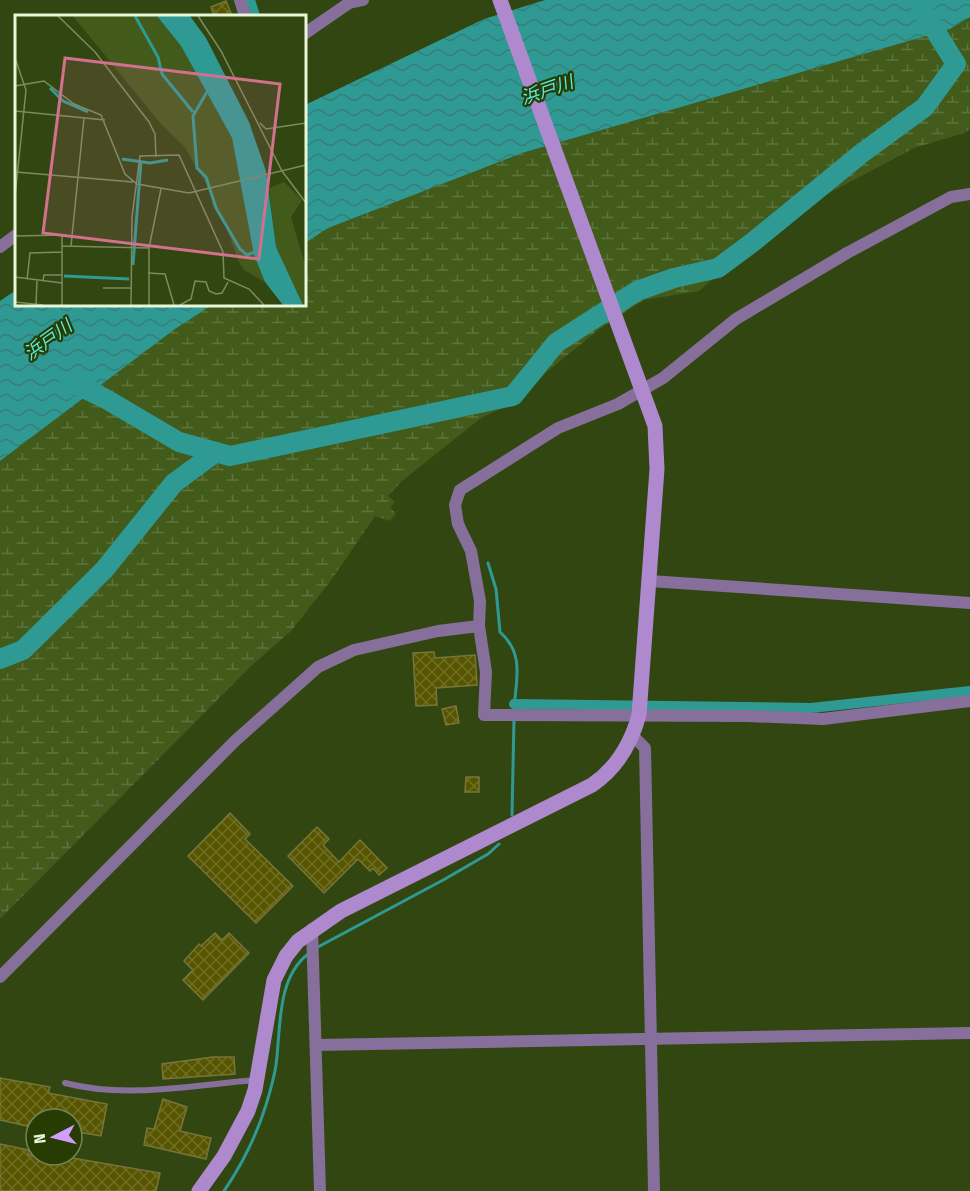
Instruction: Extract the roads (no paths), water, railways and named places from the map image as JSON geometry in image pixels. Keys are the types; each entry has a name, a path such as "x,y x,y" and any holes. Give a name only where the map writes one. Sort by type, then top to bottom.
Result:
{"street":[{"path":"240,0 245,15"},
{"path":"306,33 349,3 363,0"},
{"path":"199,1191 231,1144 248,1111 257,1080 274,980 291,948 314,943 341,911 581,792 611,769 633,736 639,715 650,580 657,446 655,426 644,389 500,0"},
{"path":"970,194 951,197 847,253 736,319 663,378 618,404 558,428 460,490 455,505 458,524 471,551 480,601 479,626 486,672 484,715 639,715 823,719 970,701"},
{"path":"0,247 15,236"},
{"path":"650,580 970,603"},
{"path":"0,977 235,741 318,667 354,650 438,631 479,626"},
{"path":"633,736 645,748 654,1191"},
{"path":"314,943 320,1191"},
{"path":"317,1046 970,1033"}],"lane":[{"path":"65,1083 90,1090 115,1091 257,1080"}],"water":[{"name":"浜戸川","path":"545,0 970,0 970,17 950,29 522,153 328,228 306,242 306,105 484,19"},
{"name":"浜戸川","path":"15,291 15,306 210,306 175,329 0,461 0,301"}],"waterway":[{"path":"250,0 255,15"},
{"path":"69,381 106,399 179,442 230,456 513,396 556,343 637,291 674,278 718,268 862,153 925,107 956,64 921,8 920,0"},
{"path":"0,659 23,650 104,570 174,483 216,452"},
{"path":"488,563 496,589 500,632 508,641 516,660 514,712"},
{"path":"514,704 811,708 970,691"},
{"path":"512,815 514,719"},
{"path":"316,948 445,879 488,854 499,844"},
{"path":"224,1191 248,1150 262,1116 275,1070 285,991 298,964 308,954"}]}
